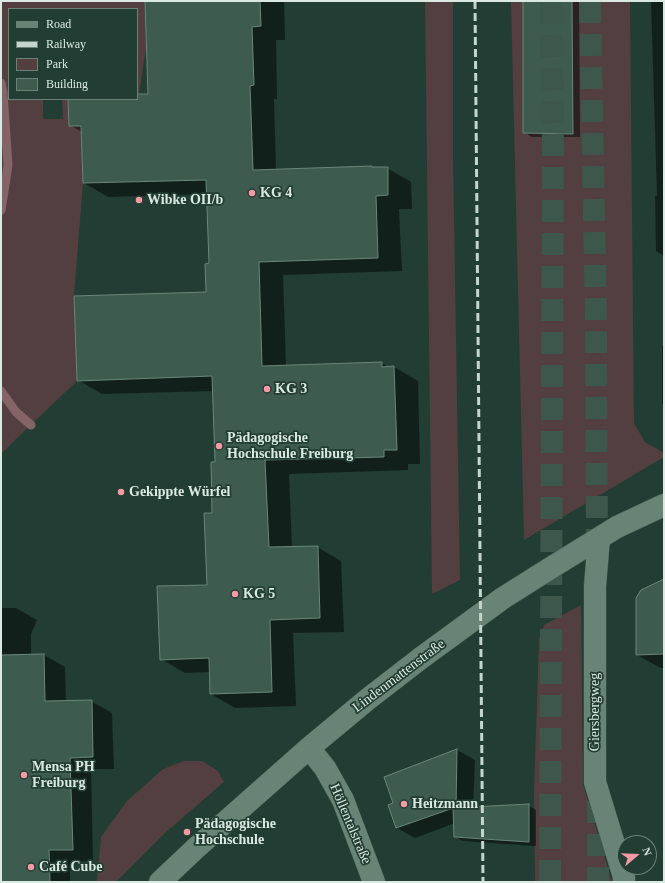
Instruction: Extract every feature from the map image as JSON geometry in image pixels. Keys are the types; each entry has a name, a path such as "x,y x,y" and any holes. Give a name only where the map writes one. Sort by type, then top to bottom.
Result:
{"street":[{"name":"Lindenmattenstraße","path":"160,882 196,848 309,748 373,694 503,598 617,527 664,505"},
{"name":"Giersbergweg","path":"599,538 595,586 595,782 624,877 624,882"},
{"name":"Höllentalstraße","path":"309,748 325,768 343,800 374,882"}],"green space":[{"path":"1,1 145,1 146,48 139,94 138,8 8,8 8,100 43,100 43,119 63,119 62,100 68,100 81,126 83,183 74,296 75,324 87,352 76,353 77,381 1,454"},
{"path":"425,1 453,1 453,155 460,580 432,594"},
{"path":"511,1 523,1 523,133 572,1 630,1 634,423 645,442 664,453 664,457 524,540"},
{"path":"581,605 583,784 612,882 535,882 534,791 539,639 544,625"},
{"path":"184,761 202,761 218,771 224,782 165,833 116,882 97,882 101,837 127,801 163,769"}],"building":[{"path":"145,1 260,1 261,26 252,27 254,85 250,86 253,170 372,166 388,167 388,195 376,196 378,258 259,262 262,366 382,362 382,367 394,366 397,450 384,450 384,457 265,460 269,547 318,546 320,618 270,620 272,692 210,694 209,658 160,660 157,586 207,585 204,513 212,513 211,462 215,462 212,376 77,381 74,296 206,292 205,264 209,263 206,180 83,183 81,126 69,126 68,100 138,100 138,94 148,94"},
{"path":"523,1 572,1 573,134 523,133"},
{"path":"664,579 664,654 636,655 636,598 641,590"},
{"name":"Mensa PH Freiburg","path":"44,654 45,701 92,700 93,757 70,758 73,850 49,850 50,882 1,882 1,655"},
{"path":"457,749 456,807 396,828 388,805 393,803 384,777"},
{"path":"529,804 529,842 454,837 453,808"}],"waterway":[{"path":"1,83 8,165 1,210"},
{"path":"1,391 16,412 31,425"}],"tunnel":[{"path":"550,882 553,145 551,1"},
{"path":"590,1 596,319 597,557"},
{"path":"598,801 598,882"}],"railway":[{"path":"475,1 483,882"}],"place":[{"name":"KG 4","path":"252,193"},
{"name":"Wibke OII/b","path":"139,200"},
{"name":"KG 3","path":"267,389"},
{"name":"Pädagogische Hochschule Freiburg","path":"219,446"},
{"name":"Gekippte Würfel","path":"121,492"},
{"name":"KG 5","path":"235,594"},
{"name":"Mensa PH Freiburg","path":"24,775"},
{"name":"Heitzmann","path":"404,804"},
{"name":"Pädagogische Hochschule","path":"187,832"},
{"name":"Café Cube","path":"31,867"}]}
